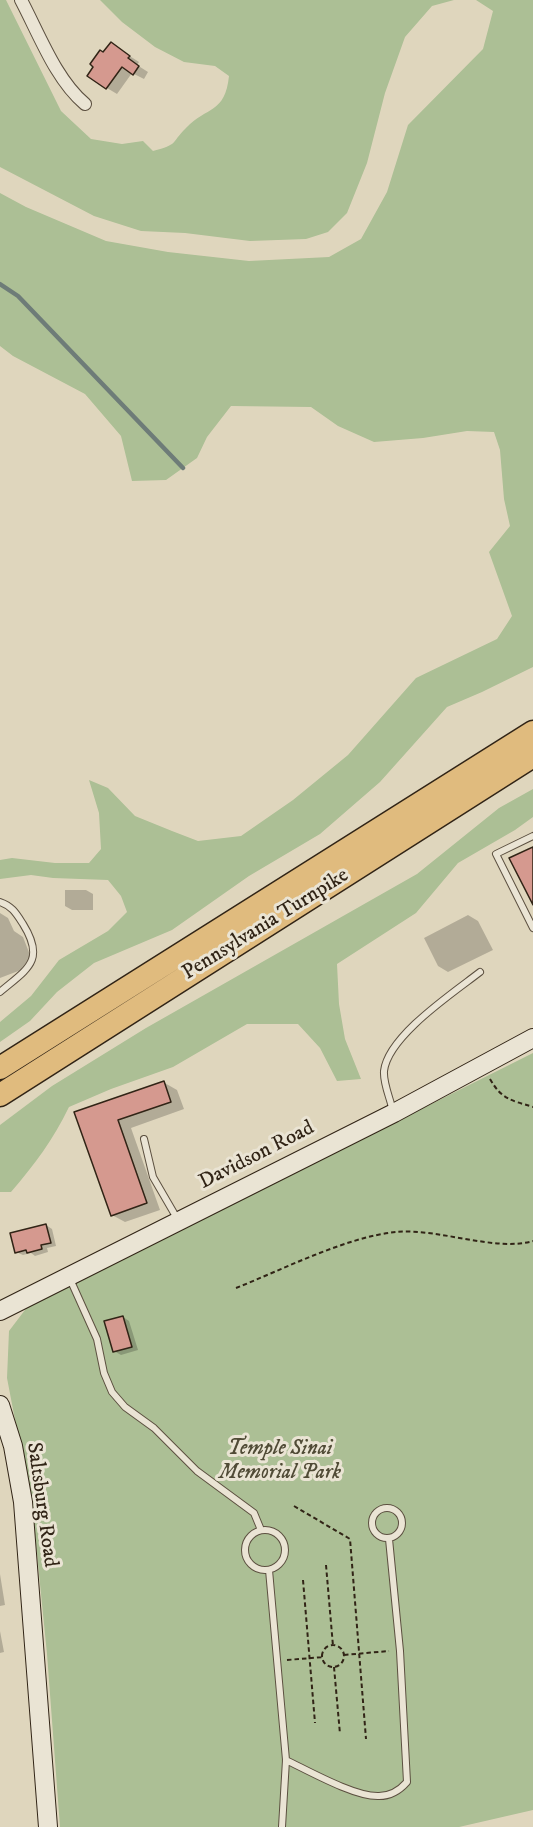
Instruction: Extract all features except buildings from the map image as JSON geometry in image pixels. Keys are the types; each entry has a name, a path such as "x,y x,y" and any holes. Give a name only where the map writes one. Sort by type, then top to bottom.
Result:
{"highway":[{"name":"Pennsylvania Turnpike","path":"0,1068 533,732"},
{"name":"Pennsylvania Turnpike","path":"0,1095 533,756"}],"street":[{"path":"21,0 63,79 75,96 86,104"},
{"name":"Davidson Road","path":"0,1311 393,1113 533,1038"},
{"name":"Saltsburg Road","path":"0,1405 13,1446 23,1502 48,1827"}],"lane":[{"path":"533,836 496,854 533,928"},
{"path":"0,902 14,909 33,939 34,953 30,966 0,993"},
{"path":"393,1113 384,1074 387,1058 418,1020 480,972"},
{"path":"144,1139 153,1177 178,1221"},
{"path":"68,1276 97,1339 104,1373 112,1392 124,1407 154,1428 196,1471 254,1513 261,1530"},
{"path":"386,1508 397,1511 403,1522 399,1533 389,1539 378,1535 372,1525 375,1514 386,1508"},
{"path":"261,1530 276,1533 285,1546 282,1561 269,1570 253,1567 245,1554 248,1538 261,1530"},
{"path":"286,1760 360,1793 379,1796 399,1791 407,1782 400,1651 389,1539"},
{"path":"269,1570 286,1760 282,1827"}],"path":[{"path":"482,1066 498,1093 512,1101 533,1107"},
{"path":"236,1288 341,1246 378,1235 397,1232 429,1232 502,1243 523,1244 533,1241"},
{"path":"294,1506 350,1539 366,1739"},
{"path":"326,1565 333,1646"},
{"path":"303,1580 315,1723"},
{"path":"333,1646 341,1649 344,1655 343,1662 334,1667 325,1663 323,1657 324,1651 333,1646"},
{"path":"344,1655 400,1651"},
{"path":"276,1661 323,1657"},
{"path":"334,1667 339,1734"}],"green space":[{"path":"0,0 6,0 61,111 91,139 122,144 143,141 153,151 171,145 194,121 214,108 224,97 229,76 215,66 184,62 155,47 122,22 100,0 454,0 432,6 405,37 385,93 367,163 347,213 328,232 306,239 250,241 185,233 141,231 94,216 0,167"},
{"path":"476,0 533,0 533,667 447,707 380,782 320,834 249,876 172,930 94,963 57,992 30,1021 0,1042 0,1022 31,996 59,960 108,931 127,912 121,896 108,880 31,875 0,879 0,860 12,858 55,863 89,863 101,849 99,813 89,780 108,788 135,816 198,841 241,836 293,800 348,755 416,678 497,639 512,616 489,552 510,526 504,499 500,450 494,432 467,431 374,442 338,426 311,407 231,406 207,437 197,458 166,480 132,481 121,436 85,394 13,356 0,346 0,193 26,207 106,241 168,252 249,261 329,257 361,239 387,192 408,125 483,49 493,11"},
{"path":"533,789 533,817 458,863 416,913 337,964 339,1004 345,1039 361,1079 337,1081 320,1048 298,1024 247,1024 173,1067 69,1107 50,1141 20,1182 11,1192 0,1192 0,1125 52,1086 146,1028 417,874 499,808"},
{"name":"Temple Sinai Memorial Park","path":"533,1053 533,1810 459,1827 60,1827 47,1654 33,1514 7,1378 9,1331 28,1306"}],"waterway":[{"path":"0,284 18,296 183,468"}]}
